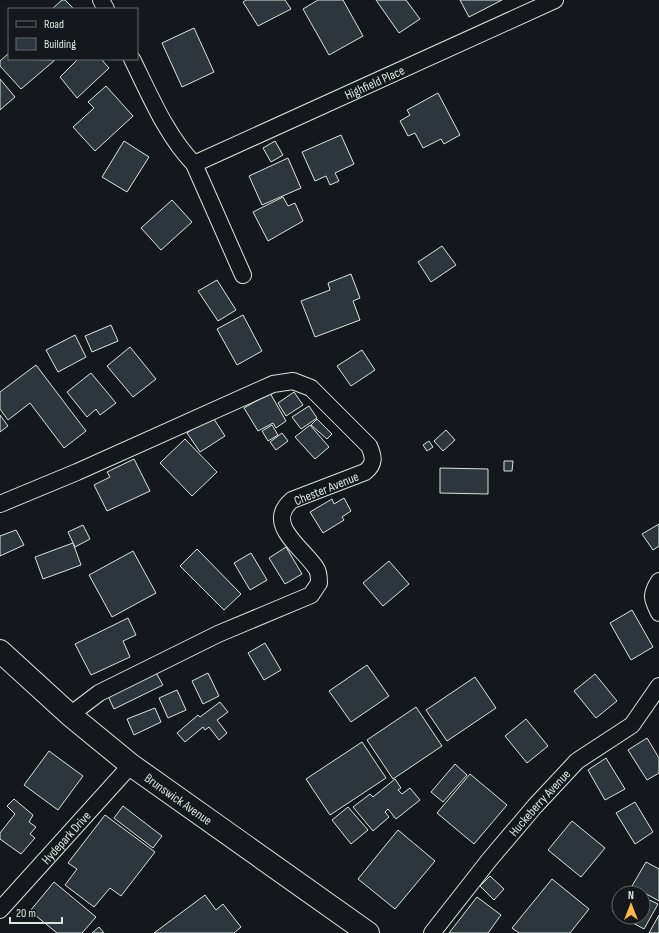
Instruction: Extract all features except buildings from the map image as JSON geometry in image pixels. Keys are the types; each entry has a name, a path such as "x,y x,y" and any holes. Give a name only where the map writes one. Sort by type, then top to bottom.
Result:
{"main road":[{"name":"Brunswick Avenue","path":"0,651 70,715 131,765 368,933"}],"street":[{"name":"Highfield Place","path":"194,164 552,1"},
{"path":"133,60 181,150 194,164 243,275"},
{"name":"Chester Avenue","path":"0,504 77,472 273,384 293,381 311,388 369,446 372,453 374,460 372,466 365,472 292,500 283,508 281,516 282,527 317,570 319,583 311,594 218,634 99,693 70,715"},
{"path":"659,581 653,590 652,600 659,613"},
{"name":"Huckeberry Avenue","path":"432,933 490,859 535,806 577,761 632,725 659,686"},
{"name":"Hydepark Drive","path":"0,910 131,765"}]}
